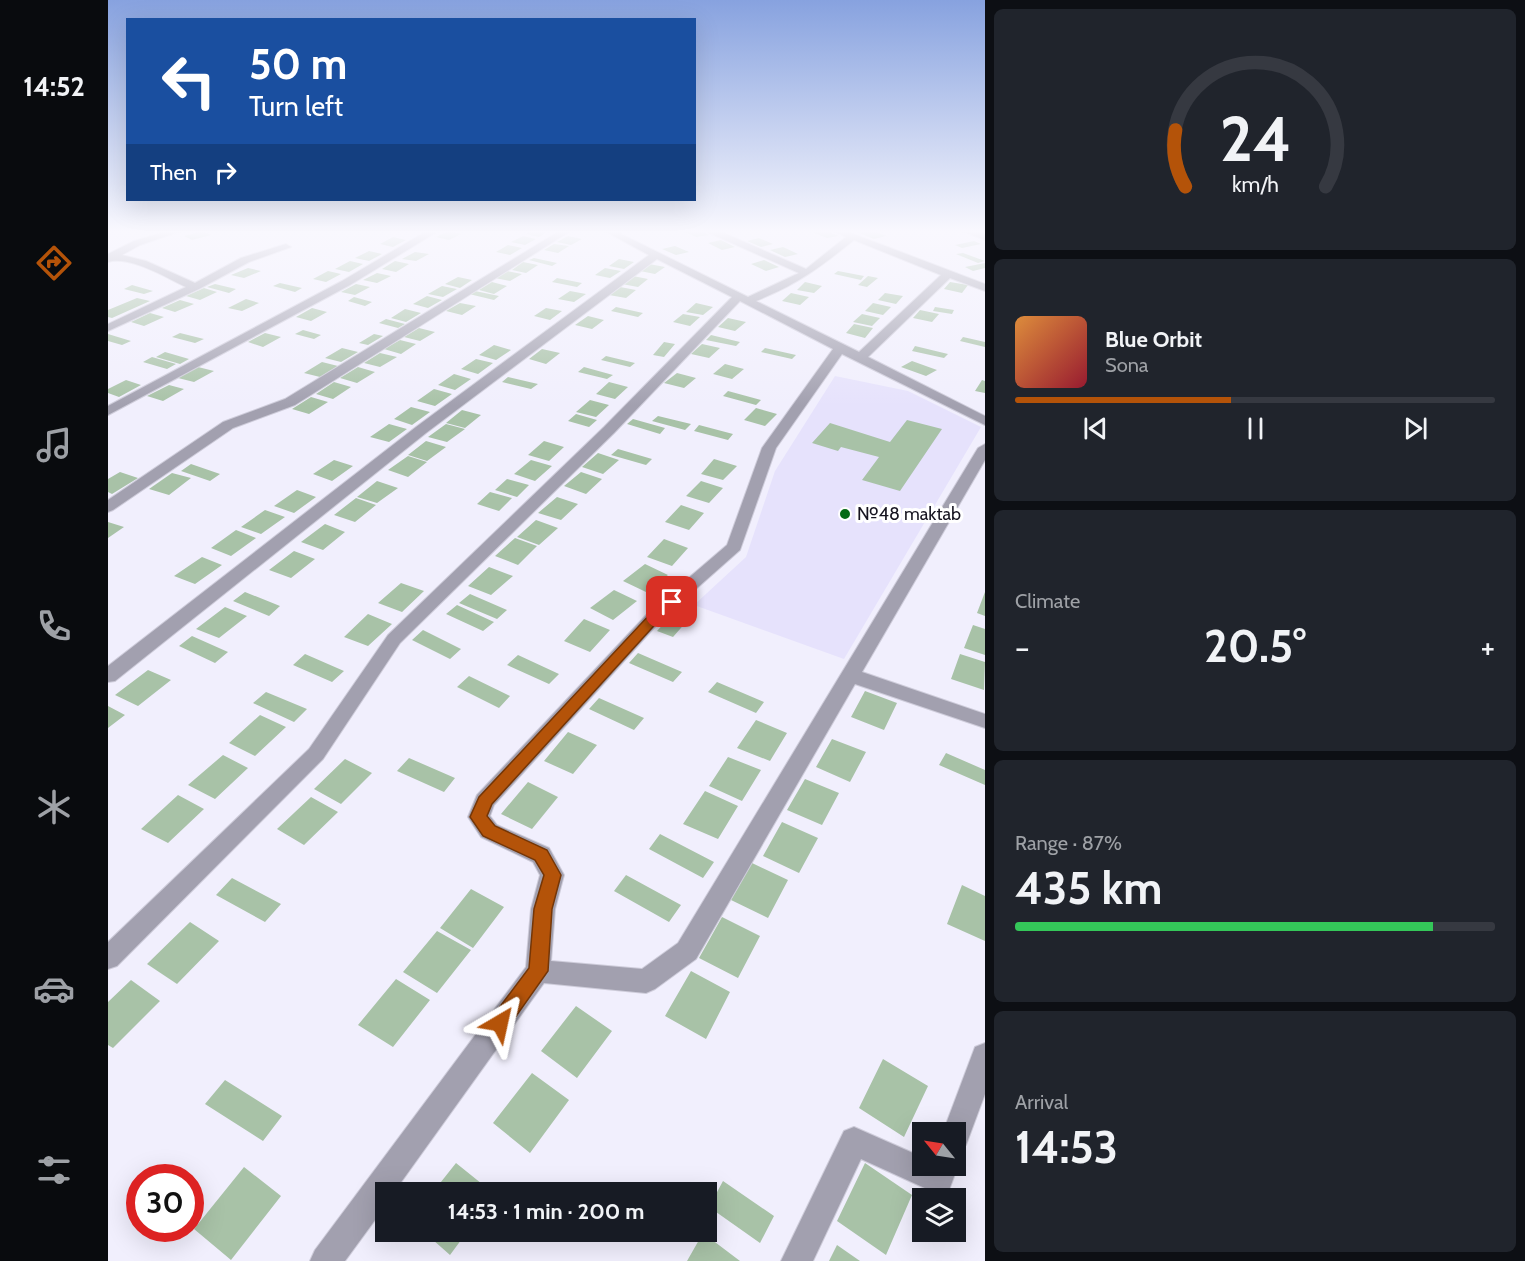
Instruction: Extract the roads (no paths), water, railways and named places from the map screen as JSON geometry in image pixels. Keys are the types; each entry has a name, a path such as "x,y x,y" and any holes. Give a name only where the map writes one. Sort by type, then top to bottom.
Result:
{"street":[{"path":"108,327 191,289"},
{"path":"108,411 335,289"},
{"path":"108,507 228,425 290,402 472,289"},
{"path":"108,676 421,430 610,289"},
{"path":"724,289 985,422"},
{"path":"108,958 316,754 394,639 742,298 774,289"},
{"path":"861,357 932,289"},
{"path":"326,1261 538,971 543,909 552,875 541,855 489,831 478,817 485,801 656,615 734,547 769,448 841,347"},
{"path":"538,971 646,981 687,951 985,448"},
{"path":"850,675 985,720"},
{"path":"961,1122 985,1056"},
{"path":"796,1261 854,1141 912,1167"}],"place":[{"name":"№48 maktab","path":"845,514"}]}
